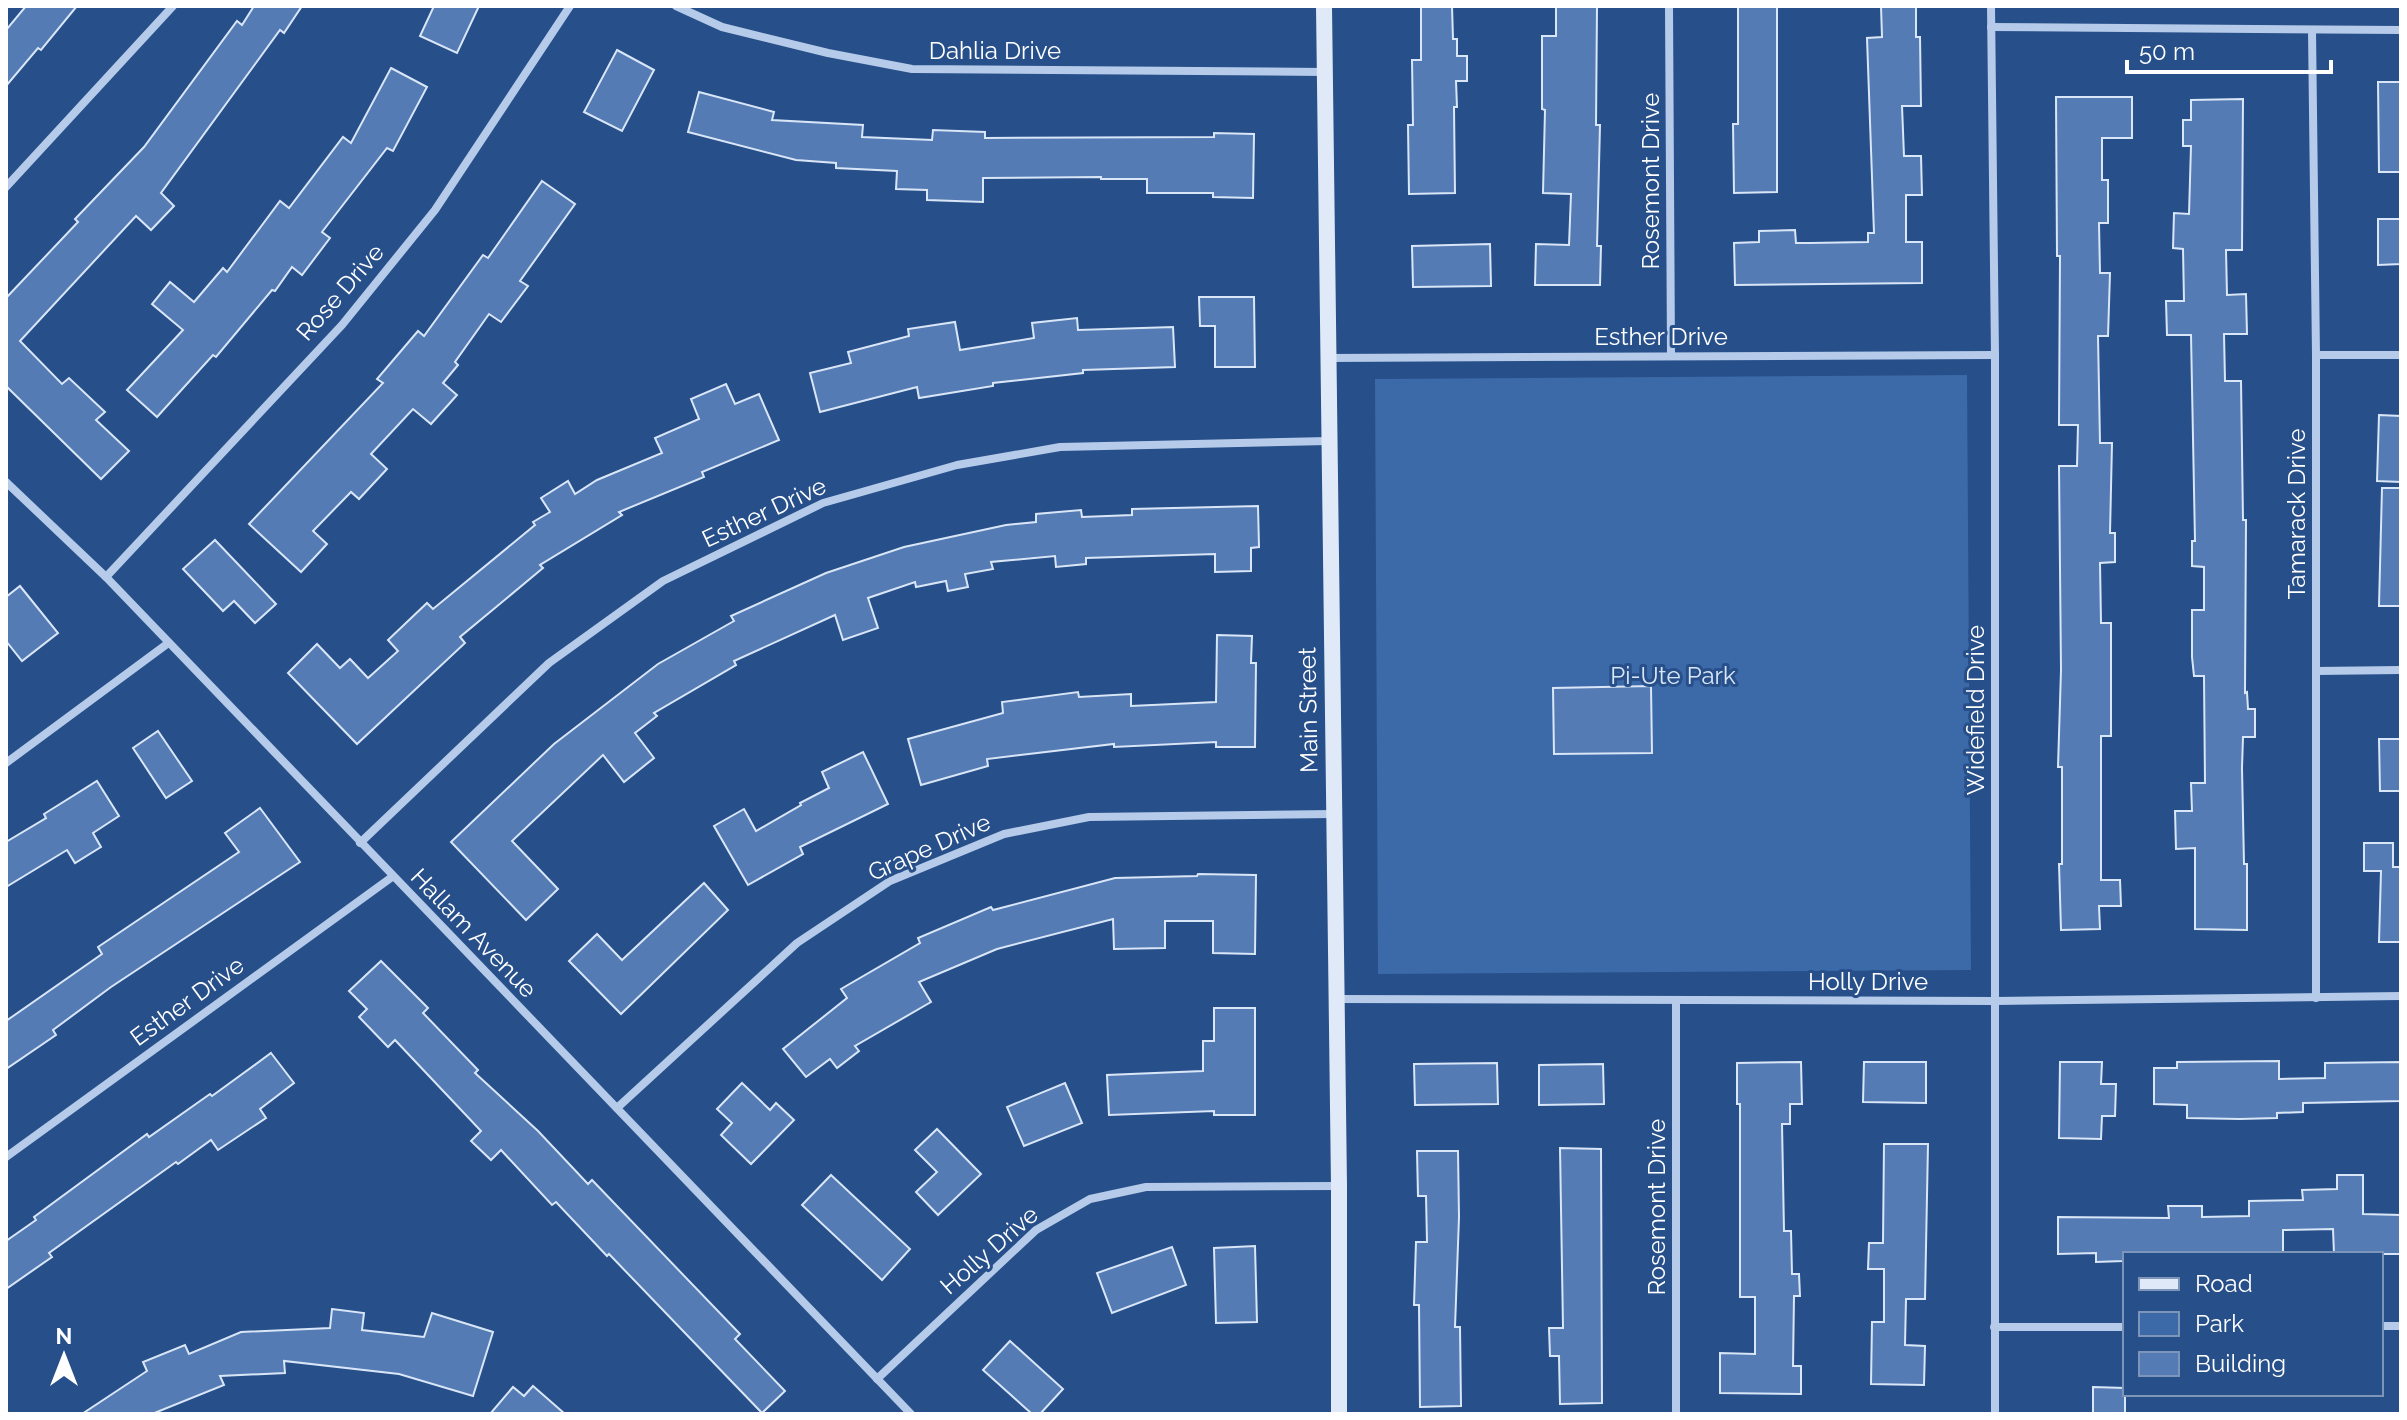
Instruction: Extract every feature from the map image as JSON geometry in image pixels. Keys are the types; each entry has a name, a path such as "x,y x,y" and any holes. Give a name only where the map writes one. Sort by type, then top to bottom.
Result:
{"main road":[{"name":"Main Street","path":"1324,6 1339,1186 1339,1414"}],"street":[{"path":"6,187 173,6"},
{"name":"Rose Drive","path":"106,577 342,325 426,222 570,6"},
{"name":"Dahlia Drive","path":"676,6 722,27 828,53 912,69 1324,72"},
{"name":"Rosemont Drive","path":"1669,6 1671,355"},
{"name":"Widefield Drive","path":"1991,6 1995,355 1995,1414"},
{"path":"1991,27 2401,30"},
{"name":"Tamarack Drive","path":"2312,30 2316,355 2316,998"},
{"name":"Esther Drive","path":"1328,358 1995,355"},
{"path":"2316,355 2401,355"},
{"name":"Esther Drive","path":"360,843 549,663 663,581 823,503 957,465 1060,447 1328,441"},
{"name":"Hallam Avenue","path":"6,482 106,577 167,644 911,1414"},
{"path":"6,763 167,644"},
{"path":"2316,671 2401,670"},
{"name":"Grape Drive","path":"617,1108 797,943 890,881 1004,834 1089,817 1334,814"},
{"name":"Esther Drive","path":"6,1157 392,877"},
{"name":"Holly Drive","path":"1335,999 1995,1001 2401,996"},
{"name":"Rosemont Drive","path":"1676,1001 1676,1414"},
{"name":"Holly Drive","path":"877,1379 1036,1230 1090,1199 1146,1187 1339,1186"},
{"path":"1994,1327 2123,1327"}],"green space":[{"name":"Pi-Ute Park","path":"1967,375 1971,970 1378,974 1375,379"}],"building":[{"path":"26,6 77,6 6,86 6,30"},
{"path":"254,6 302,6 284,33 280,30 161,193 174,206 151,230 136,216 20,341 62,384 69,378 105,412 96,420 129,451 101,479 6,386 6,298 144,147 237,21 242,25"},
{"path":"434,6 479,6 457,53 420,36"},
{"path":"1421,6 1452,6 1457,56 1467,56 1467,81 1456,81 1455,193 1409,194 1408,125 1413,125 1412,60 1421,60"},
{"path":"1556,6 1597,6 1596,125 1600,125 1597,246 1601,246 1600,285 1535,285 1536,244 1569,245 1571,194 1543,193 1545,110 1542,109 1542,36 1556,36"},
{"path":"1738,6 1777,6 1777,192 1734,193 1733,124 1738,124"},
{"path":"1881,6 1916,6 1916,37 1920,37 1921,106 1902,106 1904,156 1921,156 1922,195 1906,195 1906,242 1922,242 1922,283 1735,285 1734,243 1759,242 1759,231 1795,230 1796,243 1868,242 1868,233 1874,233 1867,38 1882,37"},
{"path":"617,50 654,70 622,131 584,112"},
{"path":"391,68 427,87 393,151 387,148 322,232 330,238 302,275 292,267 275,291 272,290 216,357 213,355 157,417 127,390 183,330 152,304 170,282 194,302 223,268 227,272 280,201 289,208 343,137 351,143"},
{"path":"2378,82 2401,82 2401,172 2379,172"},
{"path":"699,92 774,112 772,120 863,125 862,137 932,140 933,130 985,132 985,138 1214,137 1214,133 1254,134 1253,198 1213,197 1213,193 1147,193 1147,179 1101,177 983,178 983,202 927,200 927,190 896,189 897,171 836,168 836,163 796,160 688,132"},
{"path":"2056,97 2132,97 2132,138 2102,138 2102,180 2108,180 2108,223 2099,223 2100,273 2110,273 2108,336 2098,336 2100,443 2112,443 2110,533 2115,533 2115,562 2100,563 2101,623 2111,623 2111,736 2101,736 2101,880 2120,880 2121,906 2099,906 2100,929 2061,930 2059,466 2077,466 2078,425 2059,425 2060,256 2057,256"},
{"path":"2243,99 2242,250 2226,250 2227,295 2246,294 2247,334 2224,334 2225,381 2241,381 2243,520 2246,520 2245,693 2248,709 2255,709 2255,737 2243,737 2247,930 2195,929 2195,848 2176,849 2175,811 2192,811 2191,783 2205,783 2204,676 2194,676 2192,657 2192,610 2204,610 2204,567 2192,566 2192,541 2195,541 2191,335 2167,335 2166,301 2184,301 2183,249 2173,248 2174,213 2189,214 2191,146 2183,146 2183,120 2191,120 2191,100"},
{"path":"542,181 575,204 520,281 528,286 501,322 489,314 455,362 458,365 443,383 457,395 431,424 413,409 371,454 387,469 359,499 351,492 313,531 327,544 301,572 249,524 383,383 377,379 418,331 424,336 483,255 488,258"},
{"path":"2378,219 2401,219 2401,264 2378,265"},
{"path":"1490,244 1491,286 1413,287 1412,246"},
{"path":"1199,297 1254,297 1255,367 1215,367 1215,326 1200,326"},
{"path":"1077,318 1078,330 1173,327 1175,367 1083,370 1083,373 993,383 993,386 919,398 917,387 820,412 810,373 851,363 848,352 909,336 908,329 955,322 960,350 1034,338 1032,323"},
{"path":"726,384 735,404 759,394 779,440 702,472 704,477 619,512 622,515 540,565 543,568 460,637 465,643 357,744 288,673 317,644 340,668 350,659 368,678 398,651 388,640 427,603 433,609 535,525 533,522 550,512 541,498 568,481 575,494 597,480 662,453 655,438 699,419 691,399"},
{"path":"2379,415 2401,416 2401,482 2377,481"},
{"path":"2382,488 2401,488 2401,606 2379,606"},
{"path":"1258,506 1259,547 1251,548 1251,571 1215,572 1215,554 1086,558 1086,564 1056,567 1055,556 991,562 993,569 965,574 968,587 948,591 946,581 916,587 915,582 868,598 878,628 843,640 835,615 734,661 736,665 654,713 657,716 635,733 654,758 624,782 603,755 512,841 558,889 526,920 451,842 554,744 658,664 734,621 731,616 826,573 904,547 1006,525 1036,522 1036,514 1081,510 1082,517 1132,515 1132,509"},
{"path":"215,540 276,604 255,623 234,601 223,611 183,569"},
{"path":"20,586 58,633 22,661 6,641 6,597"},
{"path":"1217,635 1252,636 1251,663 1256,663 1255,747 1216,747 1216,742 1114,747 1114,744 987,759 988,766 921,785 908,739 1003,713 1002,702 1078,692 1079,697 1131,694 1131,706 1216,702"},
{"path":"1651,686 1652,753 1554,754 1553,688"},
{"path":"158,731 192,781 166,798 133,748"},
{"path":"2379,739 2401,739 2401,791 2380,791"},
{"path":"863,752 888,804 800,847 803,854 748,885 714,826 744,809 756,831 829,788 822,772"},
{"path":"97,781 119,816 93,833 101,847 75,863 67,850 6,887 6,842"},
{"path":"260,808 300,862 111,987 53,1030 56,1035 6,1069 6,1021 102,954 98,947 239,852 225,833"},
{"path":"2364,843 2393,843 2393,867 2401,867 2401,942 2379,942 2381,871 2364,871"},
{"path":"1256,875 1255,954 1213,953 1213,921 1165,921 1165,948 1114,949 1113,919 997,949 919,982 931,1002 855,1046 859,1051 837,1068 830,1059 806,1077 783,1049 847,998 841,989 920,943 918,938 991,907 993,910 1115,878"},
{"path":"704,883 728,910 621,1014 569,961 597,934 622,960"},
{"path":"381,961 428,1008 423,1013 478,1070 475,1073 538,1131 588,1184 592,1180 740,1334 735,1339 785,1391 762,1413 609,1254 607,1256 556,1202 552,1205 501,1150 491,1160 471,1141 481,1131 395,1040 388,1047 359,1017 367,1009 349,991"},
{"path":"1214,1008 1255,1008 1255,1115 1214,1115 1214,1111 1109,1115 1107,1075 1203,1071 1203,1041 1214,1041"},
{"path":"271,1053 294,1083 260,1109 266,1118 218,1150 211,1140 178,1164 176,1162 49,1253 52,1257 6,1289 6,1241 147,1134 149,1137 210,1094 212,1096"},
{"path":"2279,1061 2279,1079 2325,1078 2325,1063 2401,1062 2401,1101 2303,1103 2303,1112 2277,1113 2277,1118 2240,1119 2187,1118 2187,1105 2154,1104 2154,1068 2177,1068 2177,1062"},
{"path":"1801,1062 1802,1104 1790,1104 1790,1124 1782,1124 1784,1231 1791,1231 1792,1274 1799,1274 1800,1296 1794,1296 1793,1366 1801,1366 1801,1394 1720,1393 1720,1353 1755,1354 1755,1297 1740,1297 1740,1104 1737,1104 1737,1063"},
{"path":"1864,1062 1926,1062 1926,1103 1863,1102"},
{"path":"2060,1062 2102,1062 2101,1084 2116,1084 2115,1116 2102,1116 2101,1139 2059,1138"},
{"path":"1497,1063 1498,1104 1415,1105 1414,1064"},
{"path":"1603,1064 1604,1104 1539,1105 1539,1065"},
{"path":"742,1083 770,1110 776,1103 794,1120 751,1164 721,1135 732,1123 717,1109"},
{"path":"1065,1083 1082,1123 1024,1146 1007,1107"},
{"path":"937,1129 981,1174 938,1215 916,1192 937,1172 915,1150"},
{"path":"1884,1144 1928,1144 1925,1299 1906,1299 1905,1345 1925,1346 1924,1385 1871,1384 1872,1322 1884,1322 1884,1269 1868,1269 1869,1243 1883,1243"},
{"path":"1560,1148 1601,1149 1602,1403 1560,1404 1559,1356 1550,1356 1549,1328 1563,1328"},
{"path":"1417,1151 1458,1151 1455,1327 1460,1327 1461,1406 1420,1407 1419,1305 1414,1305 1416,1242 1427,1242 1426,1196 1418,1196"},
{"path":"831,1175 910,1249 882,1280 802,1205"},
{"path":"2337,1175 2363,1175 2363,1214 2401,1215 2401,1254 2334,1252 2333,1229 2283,1230 2283,1252 2123,1252 2123,1261 2096,1262 2096,1253 2058,1254 2058,1217 2169,1218 2168,1206 2202,1206 2202,1217 2249,1216 2249,1201 2303,1200 2302,1190 2337,1189"},
{"path":"1255,1246 1257,1322 1216,1323 1214,1248"},
{"path":"1172,1247 1186,1285 1112,1313 1097,1273"},
{"path":"332,1309 364,1313 362,1330 424,1337 432,1313 493,1332 473,1396 399,1374 284,1361 285,1373 220,1376 224,1385 152,1414 82,1414 147,1371 143,1362 185,1345 189,1354 241,1332 330,1328"},
{"path":"1010,1341 1063,1389 1040,1414 1032,1414 983,1370"},
{"path":"533,1386 565,1414 490,1414 513,1387 524,1396"},
{"path":"2093,1387 2123,1388 2125,1414 2093,1414"}]}
